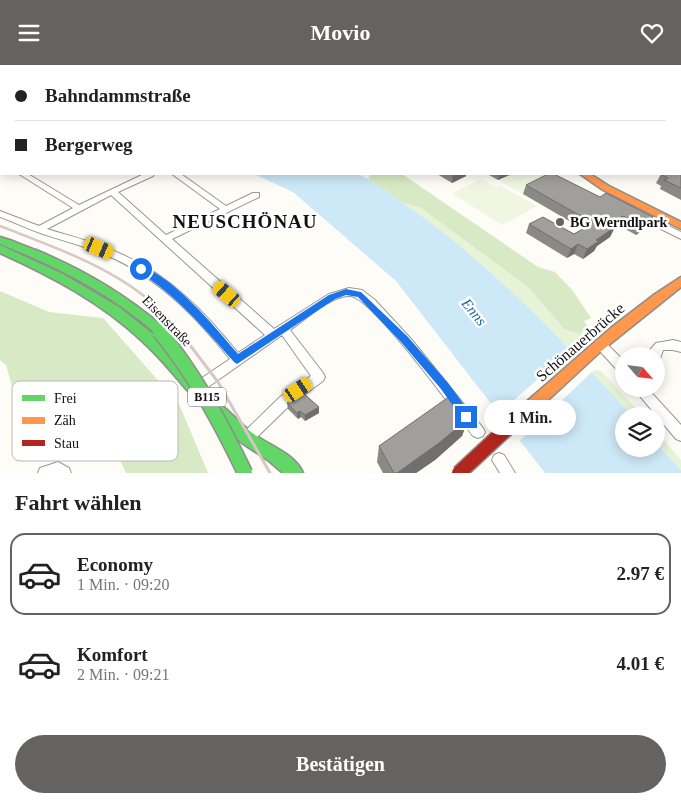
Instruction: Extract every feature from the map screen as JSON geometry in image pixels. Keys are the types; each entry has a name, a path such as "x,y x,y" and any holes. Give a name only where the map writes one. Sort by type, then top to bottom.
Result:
{"main road":[{"path":"586,175 606,188 681,227"},
{"name":"Eisenstraße","path":"0,240 88,276 130,304 157,328 196,377 245,473"},
{"name":"Eisenstraße","path":"0,249 63,276 94,295 149,339 195,390 247,438 275,456 296,473"},
{"name":"Schönauerbrücke","path":"459,473 600,344 641,309 681,281"}],"street":[{"path":"26,175 79,208"},
{"path":"40,229 112,191 148,175"},
{"path":"177,175 225,209"},
{"path":"606,188 601,193 605,197 681,236"},
{"path":"112,191 166,239 278,331 319,377 285,401 247,438"},
{"path":"166,239 256,195"},
{"path":"0,214 114,254 154,276 192,308 237,360"},
{"path":"195,390 278,331 325,301 346,292 361,295 388,320 444,386 478,432"},
{"path":"600,344 615,360"},
{"path":"659,347 673,345 681,347"},
{"path":"647,397 681,435"},
{"path":"499,460 508,473"}],"green space":[{"path":"370,175 403,175 538,267 555,272 573,291 591,318 584,321 588,327 579,334 564,329 529,288 421,208 401,202 368,179"},
{"path":"511,175 544,175 551,178 522,194 499,181"},
{"path":"481,179 496,188 501,186 537,206 502,225 452,193"},
{"path":"401,202 421,208 529,288 564,329 579,334 588,327 579,338 579,342 570,349 489,272"},
{"path":"0,291 49,312 103,318 159,381 12,381 12,386 6,365 0,360"},
{"path":"601,371 615,386 615,397 625,397 635,407 624,407 591,372"},
{"path":"178,403 208,473 126,473 120,461 178,461"},
{"path":"665,441 681,460 681,470 665,453"}],"water":[{"name":"Enns","path":"256,175 360,175 411,209 463,248 514,294 624,407 615,407 615,457 665,457 665,453 681,470 681,473 545,473 396,281 293,192"}],"pier":[{"path":"573,348 593,371 518,442 497,415"}],"building":[{"path":"546,175 556,175 600,197 606,193 653,217 641,225 623,216 609,224 615,227 596,240 599,241 587,249 578,244 571,249 529,224 543,217 574,234 593,223 526,185"},
{"path":"663,175 681,175 681,188 664,180 668,178"},
{"path":"302,392 319,407 305,415 300,411 297,413 287,403"},
{"path":"450,396 468,419 439,443 397,473 394,473 379,446"}],"railway":[{"path":"0,226 99,267 143,295 181,333"},
{"path":"180,332 218,382 270,473"}],"traffic: fast":[{"path":"0,240 43,257 102,287 121,299 157,328"},
{"path":"0,249 78,287 114,310 148,338 192,386"},
{"path":"157,328 171,345 206,397 245,473"},
{"path":"220,413 247,438 275,456 295,473"}],"traffic: slow":[{"path":"586,175 606,188 681,226"},
{"path":"514,422 616,331 681,281"}],"traffic: jam":[{"path":"459,473 514,422"}],"place":[{"name":"BG Werndlpark","path":"560,222"}],"district":[{"name":"NEUSCHÖNAU","path":"245,221"}],"route":[{"path":"141,269 174,291 192,308 214,331 237,360 283,327 332,297 351,291 361,295 405,339 444,386 466,417"}]}
